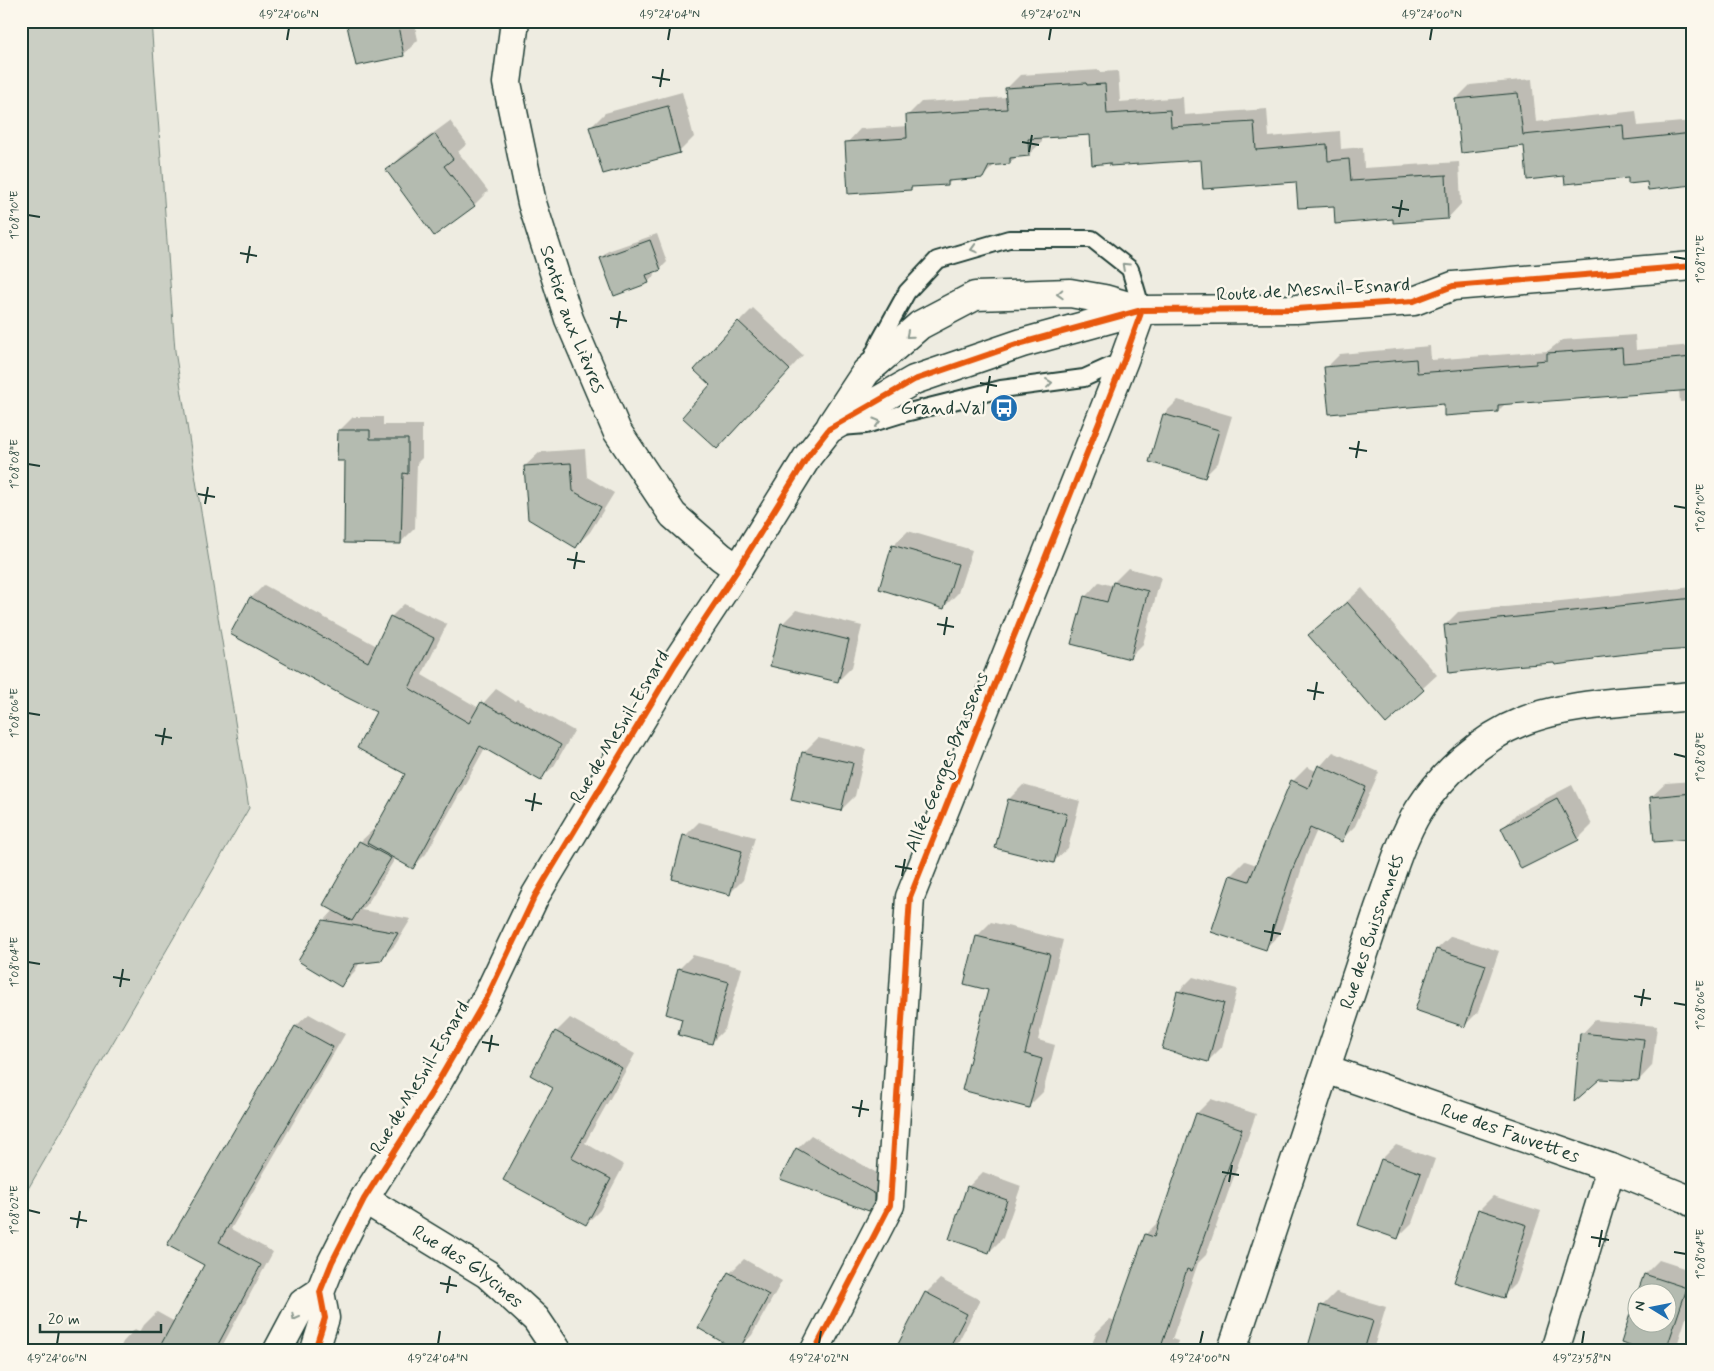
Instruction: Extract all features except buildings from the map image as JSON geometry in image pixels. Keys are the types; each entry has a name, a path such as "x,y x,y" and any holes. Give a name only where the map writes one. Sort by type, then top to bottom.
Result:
{"street":[{"name":"Sentier aux Lièvres","path":"515,21 507,83 532,203 569,319 617,431 673,515 738,570"},
{"name":"Route de Mesnil-Esnard","path":"1142,310 1296,309 1414,301 1453,286 1693,266"},
{"path":"829,429 866,372 920,325 975,296 1070,293 1104,299 1142,310"},
{"name":"Rue de Mesnil-Esnard","path":"278,1350 303,1303 320,1292 332,1262 364,1199 432,1092 487,997 535,896 675,664 738,570 808,456 829,429 914,380 1022,343 1142,310"},
{"name":"Allée Georges Brassens","path":"815,1350 890,1205 910,897 1124,360 1142,310"},
{"name":"Rue des Buissonnets","path":"1232,1350 1401,848 1418,811 1461,760 1483,744 1521,722 1588,706 1693,696"},
{"name":"Rue des Fauvettes","path":"1326,1069 1612,1168 1693,1203"},
{"path":"1555,1350 1612,1168"},
{"name":"Rue des Glycines","path":"364,1199 487,1274 536,1319 557,1350"},
{"path":"315,1350 325,1318 320,1292"}],"lane":[{"path":"866,372 881,339 907,292 936,260 1010,239 1092,240 1130,269 1142,310"},
{"path":"829,429 866,425 905,413 1001,389 1084,378 1124,360"}],"shaded area":[{"path":"21,21 151,21 175,351 249,808 21,1201"}],"cycle path":[{"path":"315,1350 325,1318 320,1292 332,1262 364,1199 432,1092 487,997 535,896 675,664 738,569 808,456 829,429 914,380 1022,343 1142,310 1296,309 1414,301 1453,286 1693,266"},
{"path":"815,1350 890,1205 910,897 1124,360 1142,310"}],"place":[{"name":"Grand Val","path":"1004,408"}]}
